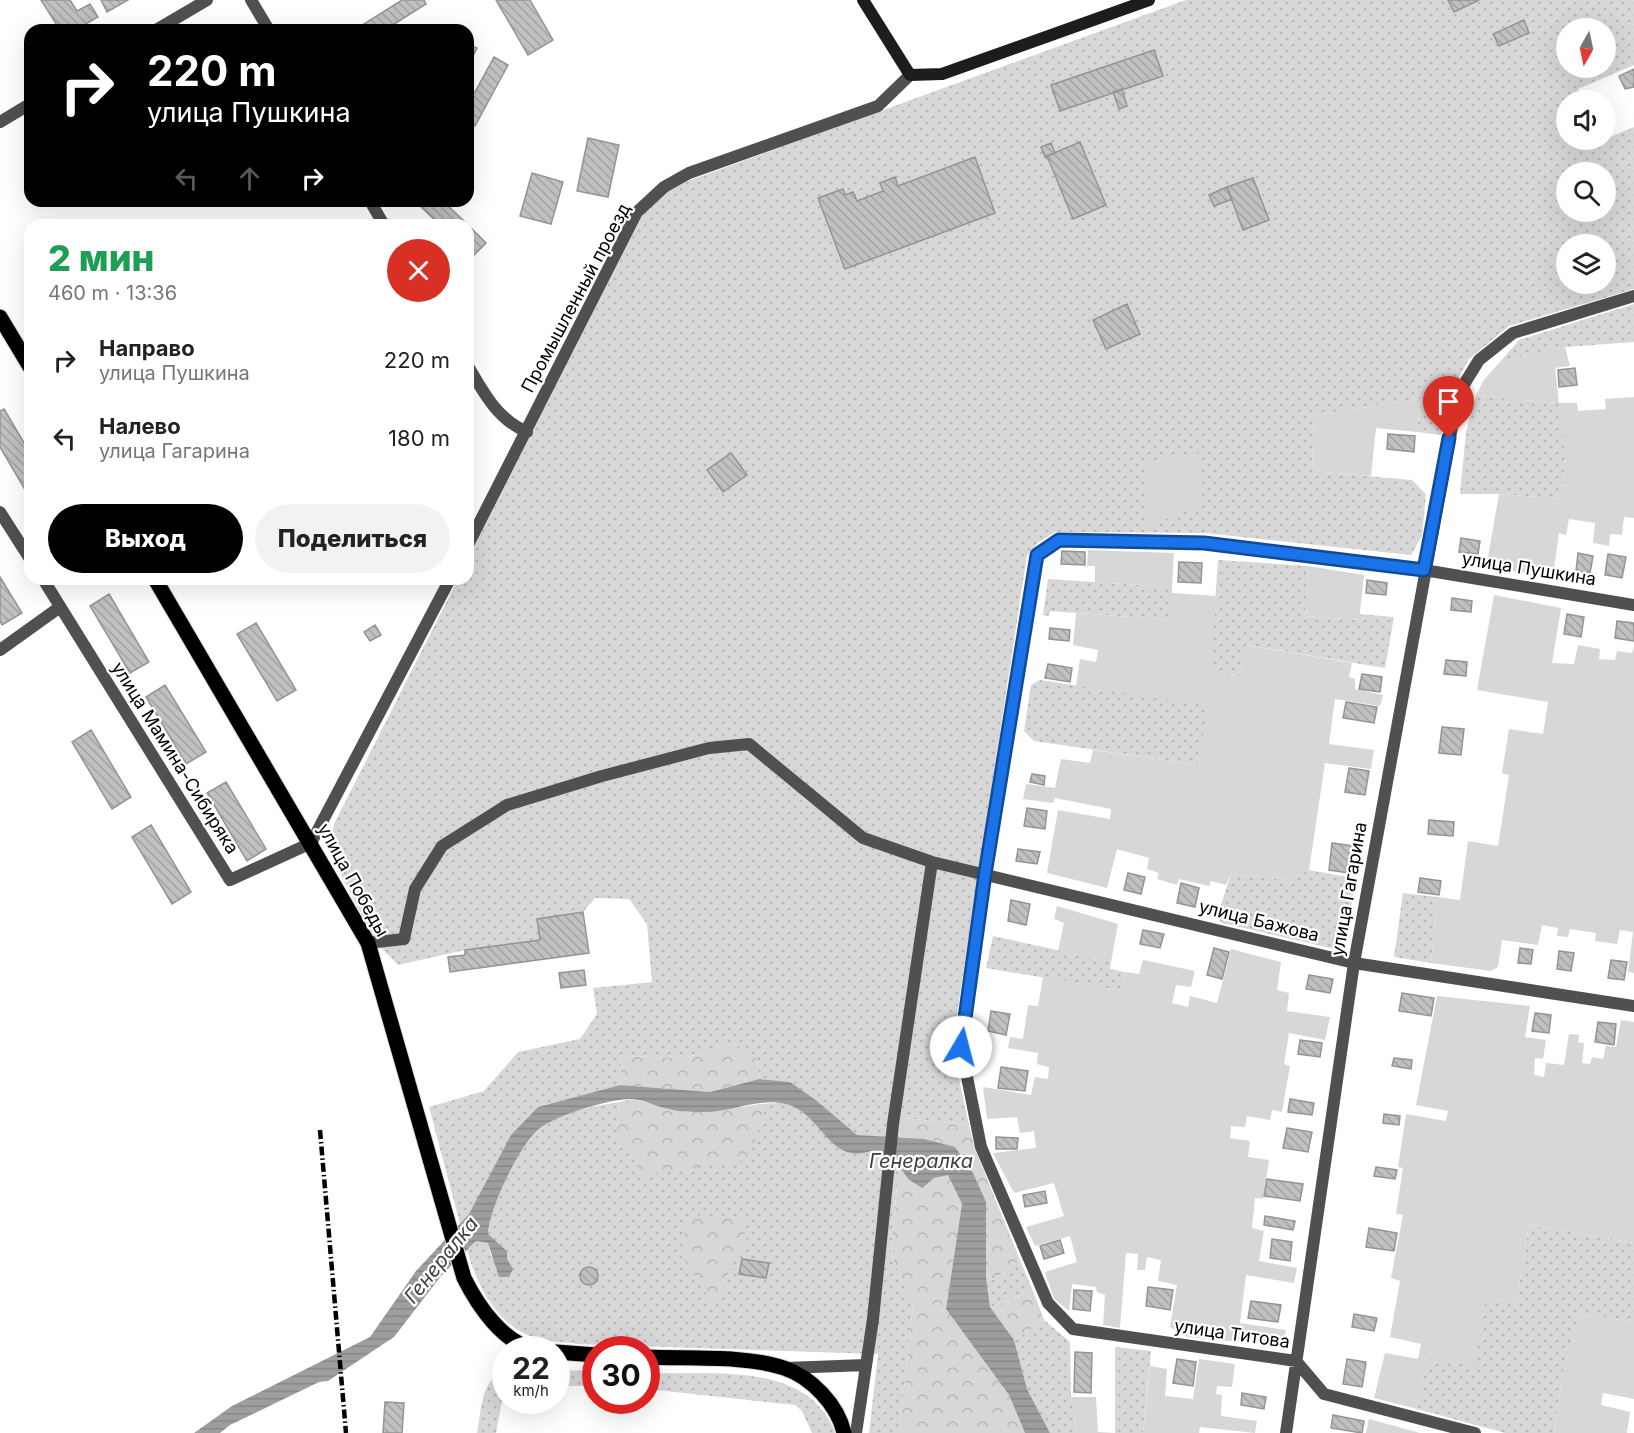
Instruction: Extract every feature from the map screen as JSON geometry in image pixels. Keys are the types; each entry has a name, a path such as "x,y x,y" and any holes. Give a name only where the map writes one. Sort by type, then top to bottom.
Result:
{"main road":[{"path":"0,317 24,357"},
{"name":"улица Победы","path":"159,585 368,943 464,1278 474,1298 496,1325 510,1336"},
{"path":"660,1358 737,1361 785,1368 822,1392 842,1422 844,1433"}],"street":[{"path":"166,24 207,0"},
{"path":"251,0 265,24"},
{"path":"863,0 910,75 942,74 1149,0"},
{"name":"Промышленный проезд","path":"474,534 637,212 664,187 689,173 878,106 910,75"},
{"path":"0,122 24,108"},
{"name":"улица Гагарина","path":"1286,1433 1354,963 1424,570 1458,394 1479,360 1513,333 1634,296"},
{"path":"474,376 491,405 512,425 527,432"},
{"path":"0,512 24,550"},
{"name":"улица Пушкина","path":"985,874 1037,555 1059,540 1204,543 1424,570 1634,605"},
{"name":"улица Мамина-Сибиряка","path":"47,585 230,880 311,843"},
{"path":"311,843 447,585"},
{"path":"0,650 60,607"},
{"name":"улица Бажова","path":"368,943 404,939 415,889 442,846 507,805 602,776 709,748 749,744 863,838 932,862 1354,963 1634,1006"},
{"path":"856,1433 873,1319 893,1124 932,862"},
{"name":"улица Титова","path":"985,874 961,1047 981,1147 1048,1303 1073,1329 1296,1361 1324,1394 1475,1433"},
{"path":"785,1368 866,1365"}],"green space":[{"path":"1186,0 1634,0 1634,65 1616,73 1616,18 1556,18 1556,78 1604,78 1578,90 1556,90 1556,150 1616,150 1616,134 1634,127 1634,289 1509,326 1469,359 1448,398 1441,435 1417,432 1421,399 1314,415 1312,471 1412,480 1426,494 1422,536 1411,555 1204,533 1055,532 1039,542 1027,555 952,1047 969,1125 903,1118 900,1139 857,1135 816,1100 790,1082 759,1079 757,1058 735,1043 685,1058 622,1056 620,1085 538,1107 469,1214 460,1224 429,1107 484,1091 518,1052 580,1039 597,1014 593,988 652,982 647,924 629,899 595,898 583,912 537,919 540,940 465,950 398,965 377,944 337,867 330,851 334,824 455,585 474,585 474,547 643,214 663,194 688,181"},
{"path":"1634,304 1634,342 1565,347 1500,362 1519,340"},
{"path":"1565,347 1570,366 1555,368 1559,403 1577,403 1578,411 1606,409 1605,399 1634,397 1634,518 1624,517 1622,535 1610,534 1609,546 1593,543 1595,523 1569,519 1566,535 1559,533 1553,576 1486,568 1499,494 1561,499 1566,457 1558,403 1476,396 1483,381 1500,362"},
{"path":"1476,396 1559,403 1566,457 1561,499 1499,494 1460,494 1466,432"},
{"path":"1421,399 1417,432 1376,428 1371,476 1312,471 1314,415"},
{"path":"1197,452 1202,505 1144,528 1148,462"},
{"path":"1088,550 1174,553 1172,587 1095,582 1095,566 1087,566"},
{"path":"1218,560 1308,566 1305,616 1359,620 1359,614 1394,617 1385,668 1247,645 1239,676 1210,673"},
{"path":"1308,566 1364,575 1359,620 1305,616"},
{"path":"1048,579 1172,587 1172,620 1050,611 1049,616 1043,615"},
{"path":"1172,593 1216,596 1211,673 1239,676 1246,645 1352,663 1349,677 1355,679 1355,689 1383,695 1380,706 1335,699 1329,744 1374,750 1371,769 1325,763 1309,870 1290,880 1231,874 1226,885 1211,881 1209,886 1179,879 1177,885 1157,879 1159,873 1147,869 1149,858 1117,849 1107,888 1047,873 1058,810 1110,819 1111,809 1055,798 1053,803 1023,799 1026,784 1055,788 1061,759 1090,763 1093,750 1199,765 1207,705 1076,686 1080,659 1096,662 1098,650 1073,645 1076,613 1172,620"},
{"path":"1494,595 1561,608 1552,663 1574,664 1578,645 1600,649 1599,659 1615,660 1617,651 1632,653 1634,646 1634,973 1628,972 1633,932 1620,930 1617,944 1595,941 1596,933 1570,929 1568,937 1557,936 1558,928 1542,925 1538,945 1502,940 1498,967 1491,971 1431,963 1437,897 1460,900 1468,841 1498,846 1509,775 1502,773 1509,729 1543,734 1548,702 1477,690"},
{"path":"1040,680 1208,705 1199,765 1034,741 1024,731 1031,685"},
{"path":"1309,870 1353,878 1355,884 1343,951 1222,923 1217,917 1231,874 1290,880"},
{"path":"1403,893 1437,897 1431,963 1394,957"},
{"path":"1057,906 1118,924 1111,962 1058,951 1064,923 1054,919"},
{"path":"993,936 1111,962 1110,969 1125,972 1122,991 986,968"},
{"path":"1231,949 1281,962 1277,990 1289,993 1287,1011 1330,1017 1325,1040 1289,1033 1284,1064 1290,1066 1282,1112 1272,1110 1270,1120 1247,1116 1245,1127 1231,1126 1230,1138 1250,1141 1248,1157 1269,1160 1263,1199 1255,1198 1252,1228 1264,1231 1259,1261 1297,1268 1294,1283 1246,1275 1240,1323 1286,1330 1284,1340 1273,1345 1188,1337 1170,1327 1177,1285 1158,1281 1161,1260 1147,1257 1145,1270 1137,1270 1138,1254 1126,1253 1120,1328 1103,1325 1105,1295 1097,1292 1096,1287 1072,1284 1069,1311 1054,1299 1045,1272 1077,1262 1070,1236 1035,1246 1026,1227 1064,1216 1054,1183 1014,1193 993,1153 1036,1148 1034,1131 1020,1133 1017,1117 987,1119 983,1087 1031,1095 1035,1077 1048,1079 1049,1067 1037,1064 1038,1053 1008,1048 1010,1037 1023,1039 1028,1005 1038,1006 1043,977 1122,991 1125,972 1139,974 1143,960 1195,971 1191,987 1176,985 1172,1003 1188,1007 1190,996 1217,1003"},
{"path":"1437,996 1530,1006 1525,1037 1546,1040 1543,1059 1535,1058 1534,1075 1544,1077 1546,1063 1564,1065 1569,1034 1579,1035 1578,1042 1584,1043 1582,1063 1590,1064 1592,1057 1603,1059 1606,1046 1616,1047 1621,1020 1634,1022 1634,1243 1529,1225 1516,1303 1486,1299 1474,1366 1428,1359 1417,1409 1374,1398 1385,1353 1418,1359 1421,1344 1390,1337 1400,1281 1391,1278 1403,1215 1396,1214 1403,1168 1398,1167 1406,1114 1446,1121 1448,1111 1416,1105"},
{"path":"735,1043 757,1058 759,1079 710,1092 620,1085 622,1056 685,1058"},
{"path":"633,1099 668,1107 697,1110 761,1104 763,1119 748,1160 643,1175 617,1133 619,1102"},
{"path":"619,1102 617,1133 763,1119 761,1104 785,1103 808,1116 835,1145 845,1151 857,1154 871,1151 899,1164 891,1254 913,1306 899,1433 869,1433 878,1354 660,1347 660,1336 582,1336 582,1344 578,1344 570,1343 570,1336 531,1336 511,1325 500,1315 483,1291 467,1250 476,1241 488,1243 491,1256 507,1259 507,1251 488,1234 494,1205 509,1171 519,1154 541,1128 560,1116"},
{"path":"902,1118 969,1125 975,1149 1020,1260 994,1280 986,1277 986,1202 900,1139"},
{"path":"899,1164 908,1179 934,1178 948,1174 962,1204 946,1309 1009,1395 1025,1433 899,1433 913,1306 891,1254"},
{"path":"689,1215 741,1217 748,1245 734,1255 720,1299 710,1300 680,1253"},
{"path":"1529,1225 1634,1243 1634,1322 1580,1314 1563,1373 1554,1433 1505,1433 1417,1409 1428,1358 1486,1299 1516,1303"},
{"path":"1020,1260 1033,1291 990,1307 986,1277 994,1280"},
{"path":"1033,1291 1044,1320 1014,1340 990,1307"},
{"path":"1580,1314 1634,1322 1634,1399 1603,1393 1601,1405 1630,1412 1627,1433 1554,1433 1563,1373"},
{"path":"1044,1320 1070,1342 1071,1397 1077,1433 1050,1433 1027,1389 1014,1340"},
{"path":"1115,1347 1151,1351 1143,1433 1115,1433"},
{"path":"1199,1359 1235,1364 1232,1387 1217,1386 1216,1394 1222,1395 1221,1416 1257,1421 1255,1433 1200,1427 1199,1433 1143,1433 1150,1366 1167,1369 1165,1396 1193,1399"},
{"path":"570,1370 582,1371 582,1386 570,1386"},
{"path":"660,1373 754,1376 780,1382 803,1393 822,1410 835,1433 812,1433 802,1411 795,1405 660,1390"},
{"path":"491,1381 492,1414 500,1414 496,1433 477,1433 481,1405 486,1388"},
{"path":"1071,1397 1096,1397 1098,1432 1115,1433 1077,1433"},
{"path":"1369,1419 1420,1433 1366,1433"}],"water":[{"name":"Генералка","path":"759,1079 790,1082 816,1100 857,1135 924,1139 955,1147 973,1173 986,1202 986,1277 990,1307 1014,1340 1027,1389 1050,1433 1025,1433 1009,1395 946,1309 962,1204 948,1175 934,1178 922,1188 908,1179 898,1164 871,1151 857,1154 835,1145 809,1117 786,1104 766,1102 715,1111 691,1112 624,1099 598,1104 557,1118 539,1129 523,1149 499,1194 488,1234 507,1251 507,1259 513,1269 509,1277 499,1277 488,1243 476,1241 441,1276 394,1337 328,1381 319,1382 230,1425 220,1433 194,1433 232,1406 370,1337 416,1271 469,1214 511,1135 538,1107 620,1085 710,1092"}],"building":[{"path":"41,0 70,0 77,11 90,4 98,17 86,24 56,24"},
{"path":"101,0 128,0 107,12"},
{"path":"402,0 424,0 426,4 394,24 364,24"},
{"path":"496,0 530,0 553,40 528,55"},
{"path":"1448,0 1479,0 1454,12"},
{"path":"1524,20 1529,33 1499,46 1493,34"},
{"path":"1154,50 1163,76 1060,111 1051,85"},
{"path":"494,57 508,65 475,126 474,94"},
{"path":"1634,69 1634,87 1625,89 1619,76"},
{"path":"1122,89 1127,106 1119,109 1113,92"},
{"path":"588,138 619,145 608,197 577,191"},
{"path":"1080,142 1106,205 1073,219 1047,156"},
{"path":"1051,143 1055,153 1045,157 1041,147"},
{"path":"975,157 995,213 845,269 818,198 843,189 845,195 853,192 857,201 883,191 880,183 895,177 898,186"},
{"path":"532,173 563,182 551,224 520,216"},
{"path":"1253,178 1269,220 1243,230 1227,187"},
{"path":"1227,187 1232,199 1214,206 1209,195"},
{"path":"421,207 449,207 462,219 434,219"},
{"path":"474,231 486,243 474,255"},
{"path":"1127,304 1140,334 1106,349 1093,320"},
{"path":"1575,368 1577,385 1559,387 1558,370"},
{"path":"4,409 24,443 24,488 0,447 0,411"},
{"path":"1388,434 1415,436 1414,452 1387,449"},
{"path":"731,453 747,475 723,492 707,470"},
{"path":"1461,538 1480,541 1478,554 1459,552"},
{"path":"1062,551 1085,552 1085,565 1061,564"},
{"path":"1578,553 1593,556 1590,573 1576,571"},
{"path":"1608,554 1626,557 1622,578 1605,575"},
{"path":"1179,562 1202,563 1201,583 1178,582"},
{"path":"0,577 22,613 2,625 0,621"},
{"path":"1367,580 1387,583 1386,595 1366,593"},
{"path":"109,594 149,662 130,673 90,606"},
{"path":"1452,598 1472,601 1471,612 1451,610"},
{"path":"1567,614 1584,617 1581,637 1564,634"},
{"path":"1617,621 1634,623 1634,641 1615,638"},
{"path":"256,623 296,690 277,701 237,634"},
{"path":"375,625 381,635 370,641 364,632"},
{"path":"1050,628 1070,630 1069,641 1049,639"},
{"path":"1446,660 1467,662 1466,676 1444,674"},
{"path":"1048,664 1072,668 1070,682 1045,678"},
{"path":"1362,674 1382,677 1380,692 1359,689"},
{"path":"165,685 206,752 186,764 146,697"},
{"path":"1346,702 1377,707 1374,723 1343,718"},
{"path":"1442,727 1464,729 1461,755 1439,753"},
{"path":"91,730 131,797 112,809 72,742"},
{"path":"1349,768 1369,771 1365,795 1345,792"},
{"path":"1032,774 1045,776 1044,785 1030,782"},
{"path":"226,782 266,849 247,861 207,793"},
{"path":"1027,808 1047,811 1045,829 1024,826"},
{"path":"1429,820 1454,822 1453,836 1428,834"},
{"path":"151,825 191,892 172,904 132,837"},
{"path":"1332,843 1353,846 1349,873 1329,870"},
{"path":"1018,849 1040,852 1037,864 1016,861"},
{"path":"1128,873 1145,877 1141,894 1124,890"},
{"path":"1420,878 1441,881 1439,895 1418,892"},
{"path":"1181,883 1199,888 1195,907 1177,903"},
{"path":"1011,900 1030,904 1026,925 1008,921"},
{"path":"583,912 589,953 450,972 448,957 465,955 465,950 540,940 537,919"},
{"path":"1143,930 1164,934 1160,948 1140,944"},
{"path":"1214,948 1229,952 1222,979 1207,975"},
{"path":"1520,948 1533,950 1531,964 1518,963"},
{"path":"1559,951 1574,953 1571,971 1557,969"},
{"path":"1611,960 1627,962 1624,980 1608,978"},
{"path":"584,970 586,985 561,988 559,973"},
{"path":"1309,975 1333,979 1330,993 1306,989"},
{"path":"1402,993 1434,998 1431,1016 1399,1011"},
{"path":"991,1011 1010,1014 1006,1035 988,1031"},
{"path":"1535,1013 1551,1015 1549,1033 1532,1031"},
{"path":"1598,1022 1616,1024 1614,1045 1595,1042"},
{"path":"1300,1040 1322,1043 1320,1057 1298,1054"},
{"path":"1394,1058 1412,1060 1411,1069 1392,1066"},
{"path":"1001,1067 1028,1071 1025,1091 998,1088"},
{"path":"1290,1099 1314,1103 1312,1115 1288,1112"},
{"path":"1384,1114 1400,1116 1399,1125 1383,1123"},
{"path":"1287,1128 1312,1132 1308,1152 1283,1148"},
{"path":"996,1137 1018,1138 1017,1149 996,1149"},
{"path":"1376,1167 1397,1170 1395,1179 1374,1176"},
{"path":"1267,1179 1303,1184 1300,1201 1264,1196"},
{"path":"1045,1191 1047,1203 1025,1207 1023,1195"},
{"path":"1265,1216 1295,1221 1293,1230 1264,1225"},
{"path":"1369,1228 1397,1233 1394,1251 1366,1247"},
{"path":"1272,1239 1292,1242 1290,1261 1270,1258"},
{"path":"1060,1240 1064,1253 1044,1259 1040,1246"},
{"path":"742,1259 769,1263 766,1278 739,1274"},
{"path":"589,1267 595,1270 598,1276 595,1282 589,1285 583,1282 580,1276 583,1270"},
{"path":"1148,1287 1173,1290 1170,1310 1146,1306"},
{"path":"1074,1290 1092,1291 1090,1311 1073,1309"},
{"path":"1251,1301 1281,1305 1278,1322 1248,1318"},
{"path":"1354,1314 1377,1318 1374,1331 1352,1327"},
{"path":"1075,1352 1092,1353 1091,1393 1074,1392"},
{"path":"1177,1359 1196,1362 1193,1386 1173,1383"},
{"path":"1347,1359 1366,1362 1362,1387 1343,1384"},
{"path":"1242,1393 1266,1397 1264,1409 1241,1405"},
{"path":"385,1402 404,1403 402,1433 383,1433"},
{"path":"1333,1415 1364,1421 1362,1433 1331,1428"}],"railway":[{"path":"320,1130 346,1433"}],"route":[{"path":"961,1047 985,874 1037,555 1059,540 1204,543 1424,570 1449,438"}]}
